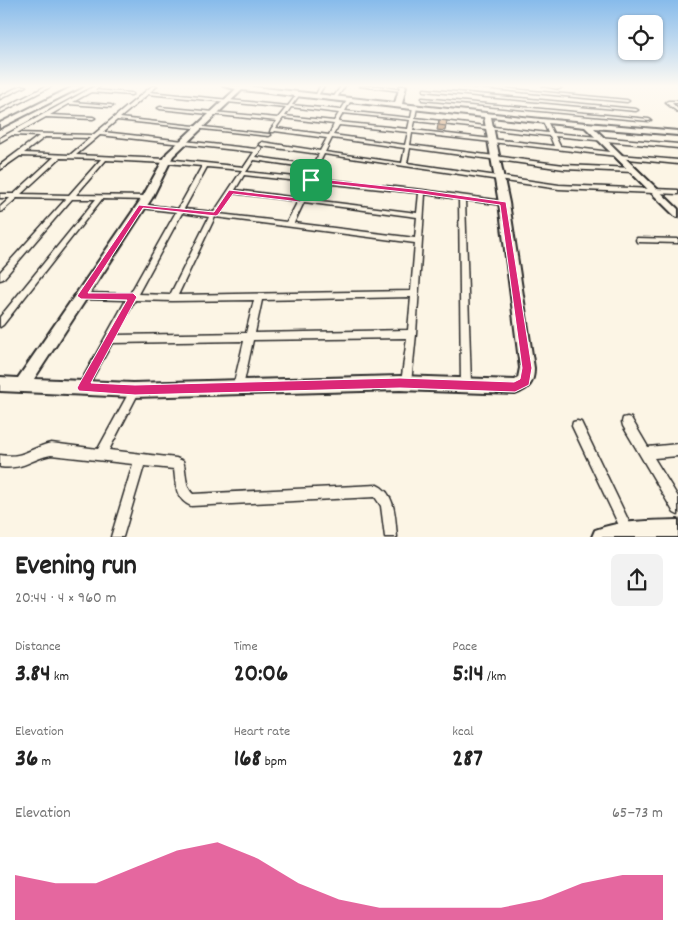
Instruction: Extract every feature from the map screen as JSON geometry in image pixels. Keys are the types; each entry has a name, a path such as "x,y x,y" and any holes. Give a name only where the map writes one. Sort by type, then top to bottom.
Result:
{"street":[{"path":"0,126 30,111"},
{"path":"0,140 54,111"},
{"path":"72,156 126,111"},
{"path":"192,111 336,123 678,162"},
{"path":"172,298 215,214 286,111"},
{"path":"290,224 342,111"},
{"path":"343,111 552,135 678,146"},
{"path":"404,164 414,111"},
{"path":"452,111 678,133"},
{"path":"501,111 502,116"},
{"path":"547,111 649,120"},
{"path":"22,385 144,202 166,161 213,113"},
{"path":"0,384 135,390 406,383 521,386 527,376 504,203 487,115"},
{"path":"45,116 93,118"},
{"path":"117,119 269,135"},
{"path":"545,121 558,148"},
{"path":"586,125 678,214"},
{"path":"273,129 330,138 571,168 633,170"},
{"path":"100,133 257,152"},
{"path":"11,134 95,137"},
{"path":"0,168 44,135"},
{"path":"262,144 559,187 678,192"},
{"path":"19,154 166,161 504,203"},
{"path":"0,210 59,156"},
{"path":"0,277 105,158"},
{"path":"252,158 315,167"},
{"path":"82,388 205,165"},
{"path":"232,191 420,215"},
{"path":"406,383 412,334 422,192"},
{"path":"0,196 101,197 144,202 179,210 418,241"},
{"path":"0,323 101,197"},
{"path":"462,197 466,384"},
{"path":"639,240 678,240"},
{"path":"81,296 172,298 415,294"},
{"path":"238,387 259,297"},
{"path":"110,339 412,334"},
{"path":"101,455 135,390"},
{"path":"627,422 678,509"},
{"path":"577,426 628,532"},
{"path":"0,462 16,464 51,449 179,465 181,491 184,496 191,500 377,491 383,495 387,503 391,537"},
{"path":"645,453 678,450"},
{"path":"117,537 140,460"},
{"path":"602,537 628,532 678,529"}],"building":[{"path":"439,120 447,121 446,126 439,125"}],"route":[{"path":"311,180 504,203 527,368 525,382 521,386 515,387 400,383 135,390 82,388 133,297 81,296 141,206 216,214 232,191 300,200 311,180"}]}
